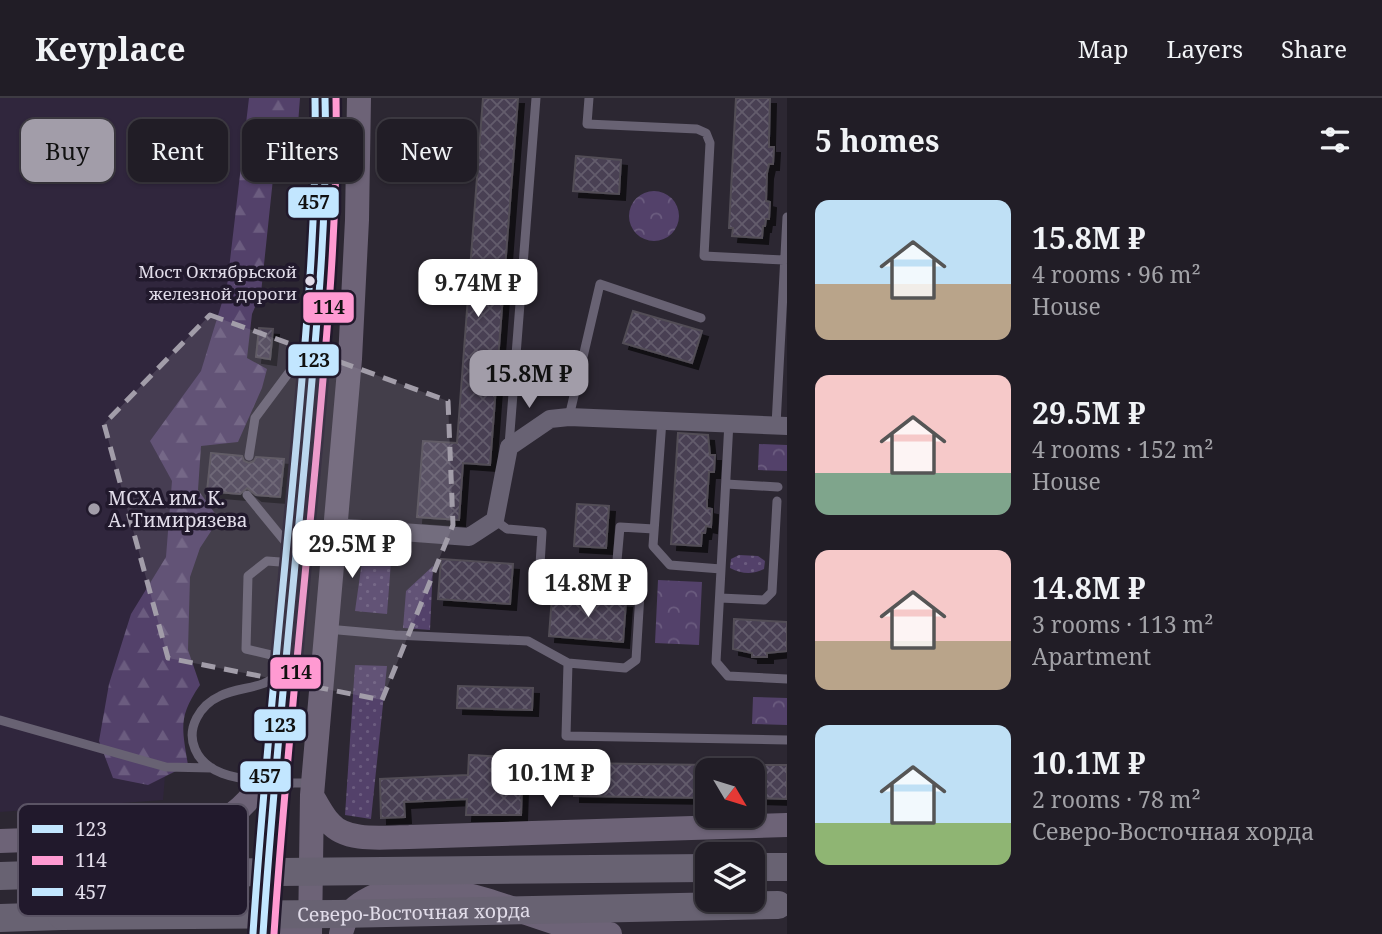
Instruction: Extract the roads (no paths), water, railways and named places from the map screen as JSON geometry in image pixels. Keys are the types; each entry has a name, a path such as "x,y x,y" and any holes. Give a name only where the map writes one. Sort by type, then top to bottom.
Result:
{"main road":[{"path":"263,934 269,783 276,758 297,559 316,329 327,164 325,98"},
{"path":"286,934 311,927 312,789 350,359 357,220 359,98"},
{"path":"245,804 269,783"},
{"path":"312,789 330,824 341,832 358,836 409,837 787,825"},
{"path":"0,841 18,840"},
{"path":"248,872 695,868"},
{"path":"0,876 18,875"},
{"path":"341,934 343,923 350,912 377,894 395,889 425,888 453,892 574,929 610,934"},
{"name":"Северо-Восточная хорда","path":"248,915 783,905"},
{"name":"Северо-Восточная хорда","path":"0,918 62,916"}],"street":[{"path":"335,527 469,537 495,520 509,447 550,419 569,416 781,426"},
{"path":"312,852 332,934"}],"lane":[{"path":"509,447 536,98"},
{"path":"589,98 587,124 698,129 706,133 710,142 704,256 784,260"},
{"path":"781,426 787,217"},
{"path":"569,416 600,284 702,318"},
{"path":"249,456 255,418 296,363 316,329"},
{"path":"662,421 653,546 670,565 721,569"},
{"path":"729,422 716,662 728,676 787,679"},
{"path":"726,484 778,487"},
{"path":"247,495 297,559"},
{"path":"720,598 765,600 772,592 777,501"},
{"path":"325,628 395,635 528,641 568,663 625,668 636,660 640,593 634,586 550,577 540,565 542,532 507,529 495,520"},
{"path":"615,583 620,527 654,529"},
{"path":"297,559 267,561 248,576 246,649 286,663 274,678 262,685 219,696 201,710 194,724 192,741 198,757 212,768 234,778 312,789"},
{"path":"568,663 566,736 787,740"},
{"path":"0,720 166,767 212,768"}],"place":[{"name":"Мост Октябрьской железной дороги","path":"310,281"},
{"name":"МСХА им. К. А. Тимирязева","path":"94,509"}]}
